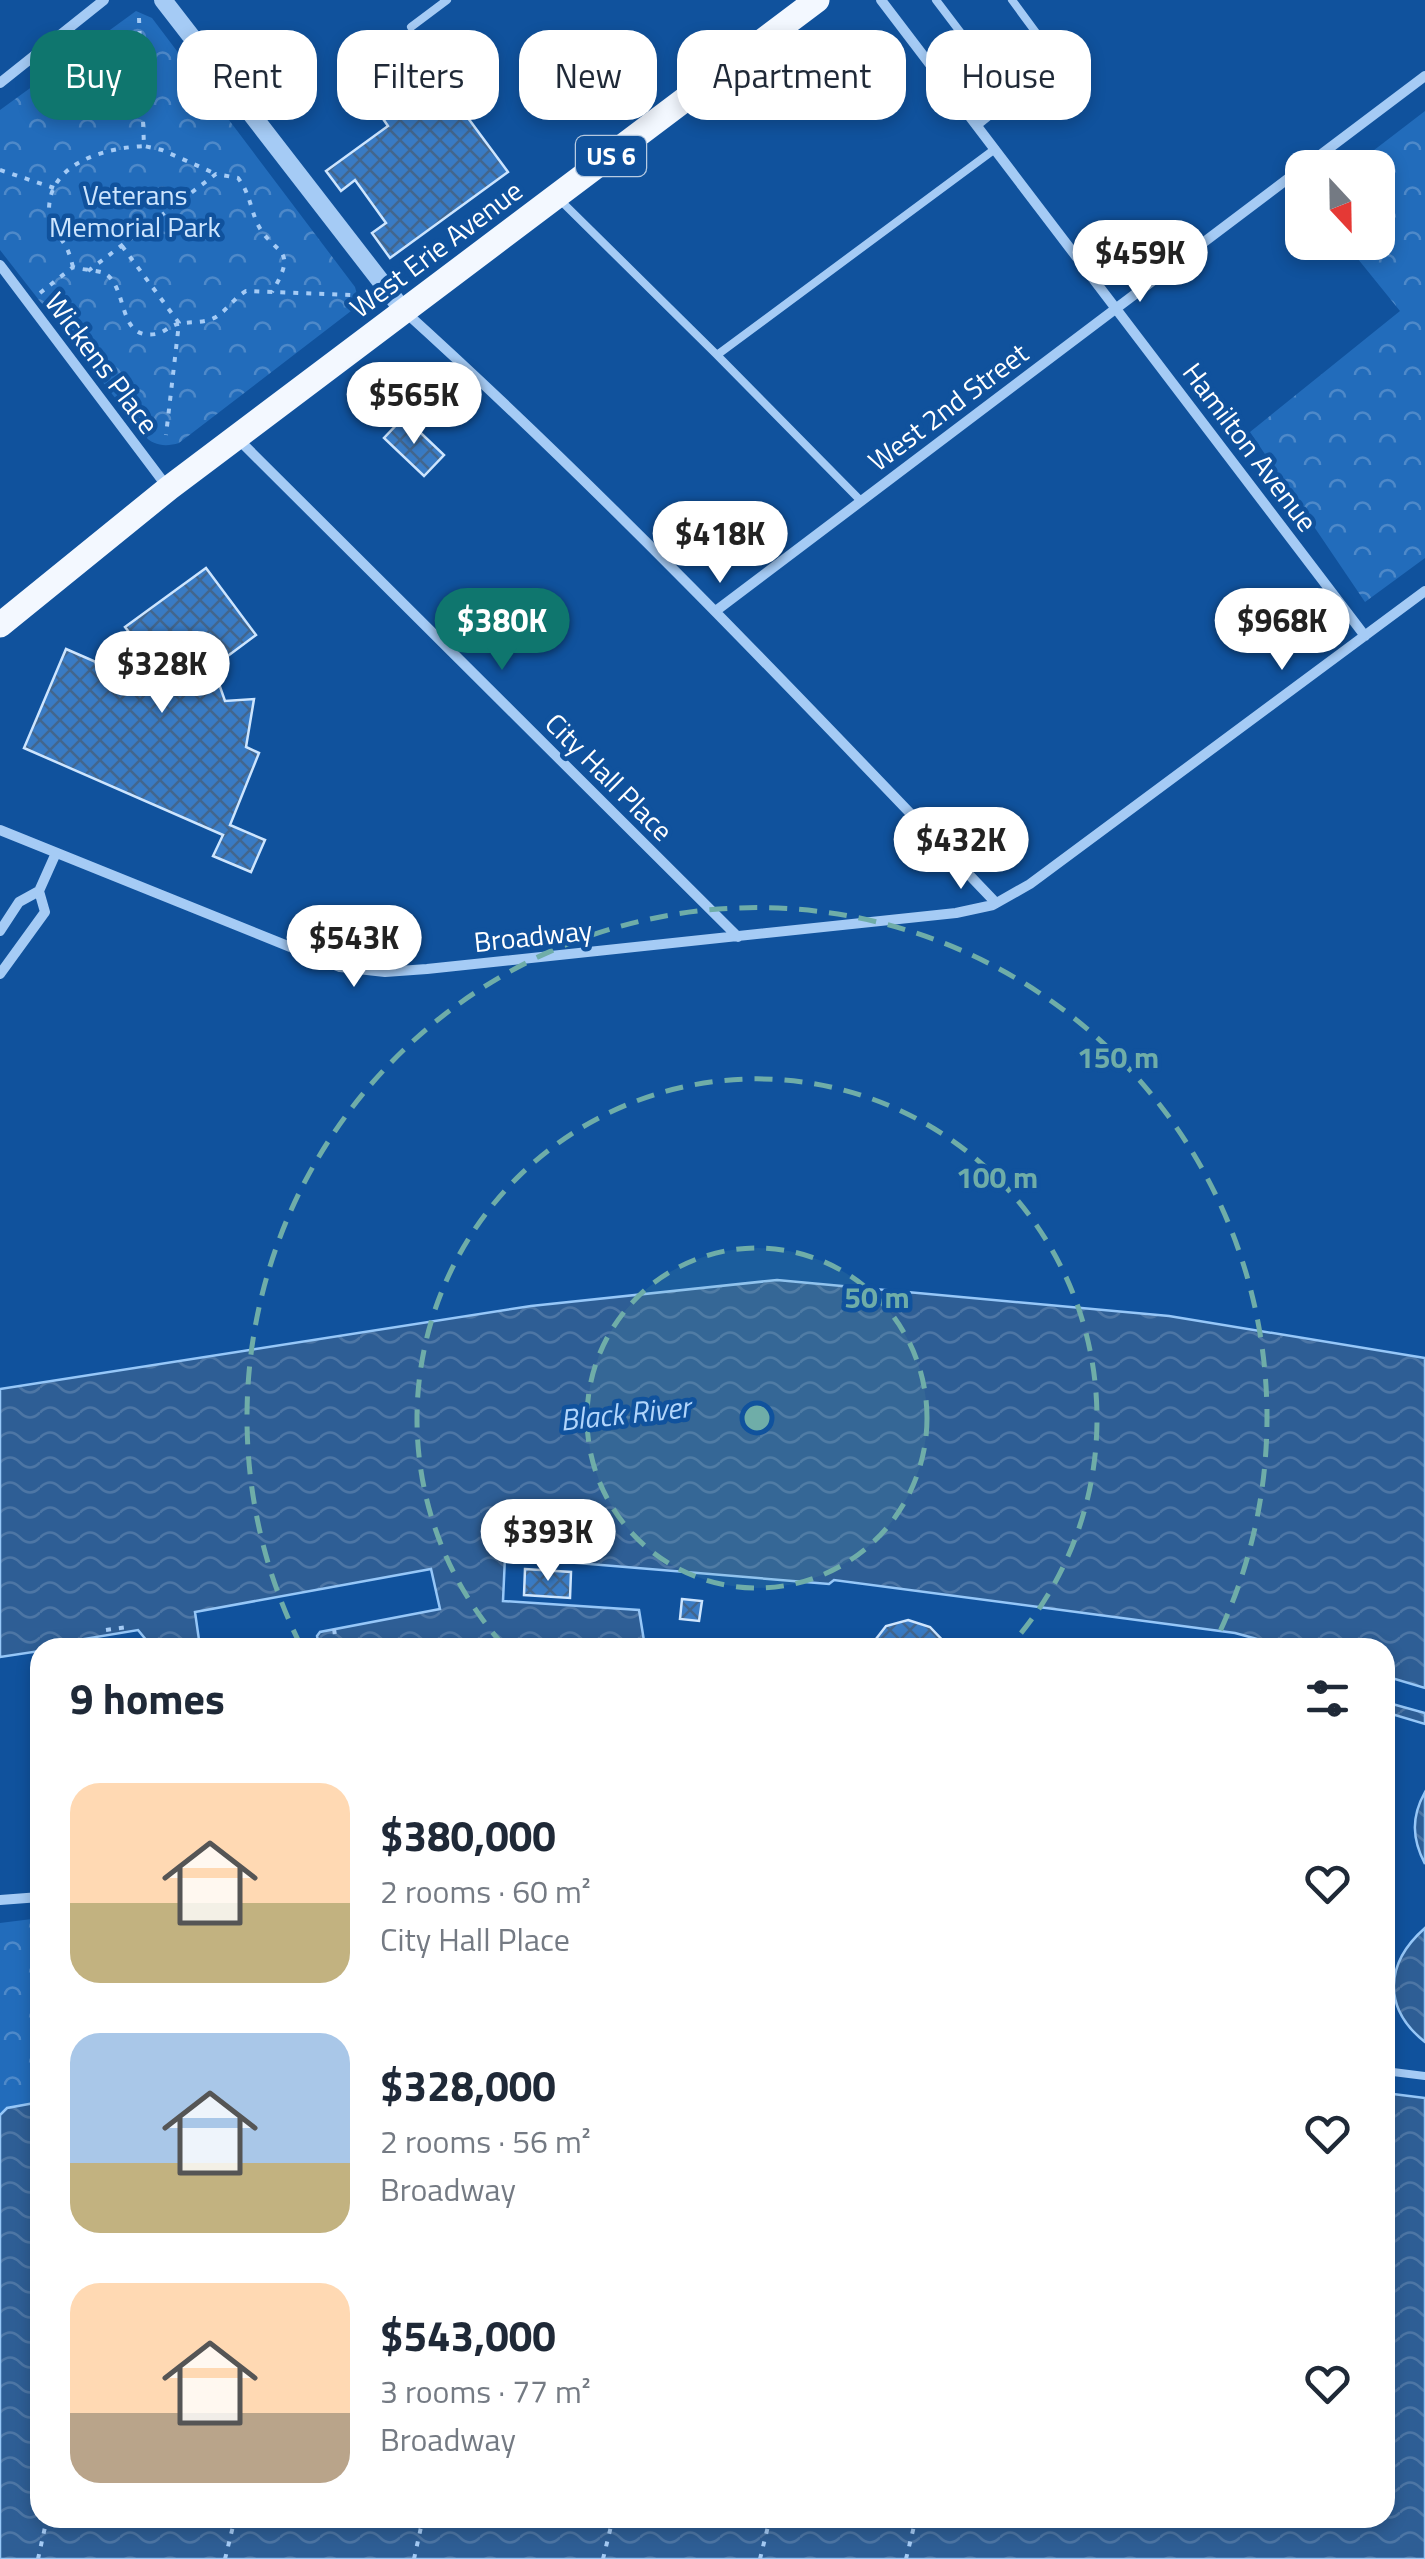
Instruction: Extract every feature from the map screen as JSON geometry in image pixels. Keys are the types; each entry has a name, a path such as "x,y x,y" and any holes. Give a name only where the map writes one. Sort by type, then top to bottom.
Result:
{"main road":[{"name":"West Erie Avenue","path":"0,625 169,488 817,0"}],"street":[{"path":"0,83 104,0"},
{"path":"163,0 403,310 717,610 996,904 1030,884 1425,591"},
{"name":"Hamilton Avenue","path":"881,0 1365,636"},
{"name":"West 2nd Street","path":"1327,150 1425,76"},
{"name":"West 2nd Street","path":"717,610 1285,181"},
{"name":"Wickens Place","path":"0,265 169,488"},
{"name":"City Hall Place","path":"237,438 738,937"},
{"name":"Broadway","path":"0,830 340,967 363,971 428,969 937,916 996,904"},
{"path":"0,974 45,912 40,891 56,853"},
{"path":"0,930 19,902 40,891"},
{"path":"0,1900 30,1898"}],"lane":[{"path":"412,27 446,0"},
{"path":"936,0 959,30"},
{"path":"1012,0 1034,30"},
{"path":"977,126 984,120"},
{"path":"717,355 994,149"},
{"path":"556,196 860,501"},
{"path":"1395,2072 1425,2076"}],"path":[{"path":"140,18 144,146"},
{"path":"73,268 67,246 56,234 49,211 54,188 69,169 92,155 144,146 216,174 238,178 249,192 260,228 284,255 286,270 272,292"},
{"path":"0,170 54,188"},
{"path":"88,272 216,174"},
{"path":"122,246 178,323 166,435"},
{"path":"73,268 104,273 114,284 127,321 142,334 158,334 178,323 190,325 217,316 246,291 351,295"},
{"path":"35,297 73,268"},
{"path":"106,1630 128,1627"},
{"path":"334,1629 335,1638"},
{"path":"38,2559 45,2528"},
{"path":"225,2559 233,2528"},
{"path":"414,2559 422,2528"},
{"path":"603,2559 611,2528"},
{"path":"760,2559 768,2528"},
{"path":"906,2559 914,2528"}],"green space":[{"name":"Veterans Memorial Park","path":"136,11 152,18 177,51 177,120 229,120 355,287 358,298 351,311 179,443 169,445 144,435 0,250 0,110 30,88 30,120 157,120 157,30 110,30"},
{"path":"1425,111 1425,558 1365,602 1250,432 1400,311 1359,260 1395,260 1395,150 1374,150"},
{"path":"30,1919 30,2104 7,2108 0,2115 0,1923"}],"water":[{"name":"Black River","path":"777,1280 1169,1316 1425,1358 1425,1688 1395,1679 1395,1638 1253,1638 834,1580 829,1584 505,1557 503,1601 639,1610 644,1638 317,1638 320,1632 440,1609 431,1569 195,1612 199,1638 145,1638 138,1630 90,1638 30,1638 30,1652 0,1657 0,1389 531,1306"},
{"path":"1395,1705 1425,1713 1425,1724 1395,1715"},
{"path":"1425,1792 1425,1864 1415,1828"},
{"path":"1425,1928 1425,2042 1401,2015 1395,1992 1396,1970"},
{"path":"1395,2094 1425,2098 1425,2559 0,2559 0,2115 7,2108 30,2104 30,2528 1395,2528"}],"building":[{"path":"384,120 469,120 508,172 390,258 372,233 386,223 355,180 341,191 326,171 388,126"},
{"path":"404,417 444,455 424,476 384,438"},
{"path":"206,568 256,635 213,667 225,701 254,699 246,747 259,753 230,825 265,840 251,872 213,856 223,835 24,748 66,649 105,666 136,641 125,627"},
{"path":"525,1569 571,1572 570,1598 524,1595"},
{"path":"682,1599 702,1601 699,1621 680,1619"},
{"path":"908,1620 930,1627 940,1638 877,1638 886,1626"}]}
